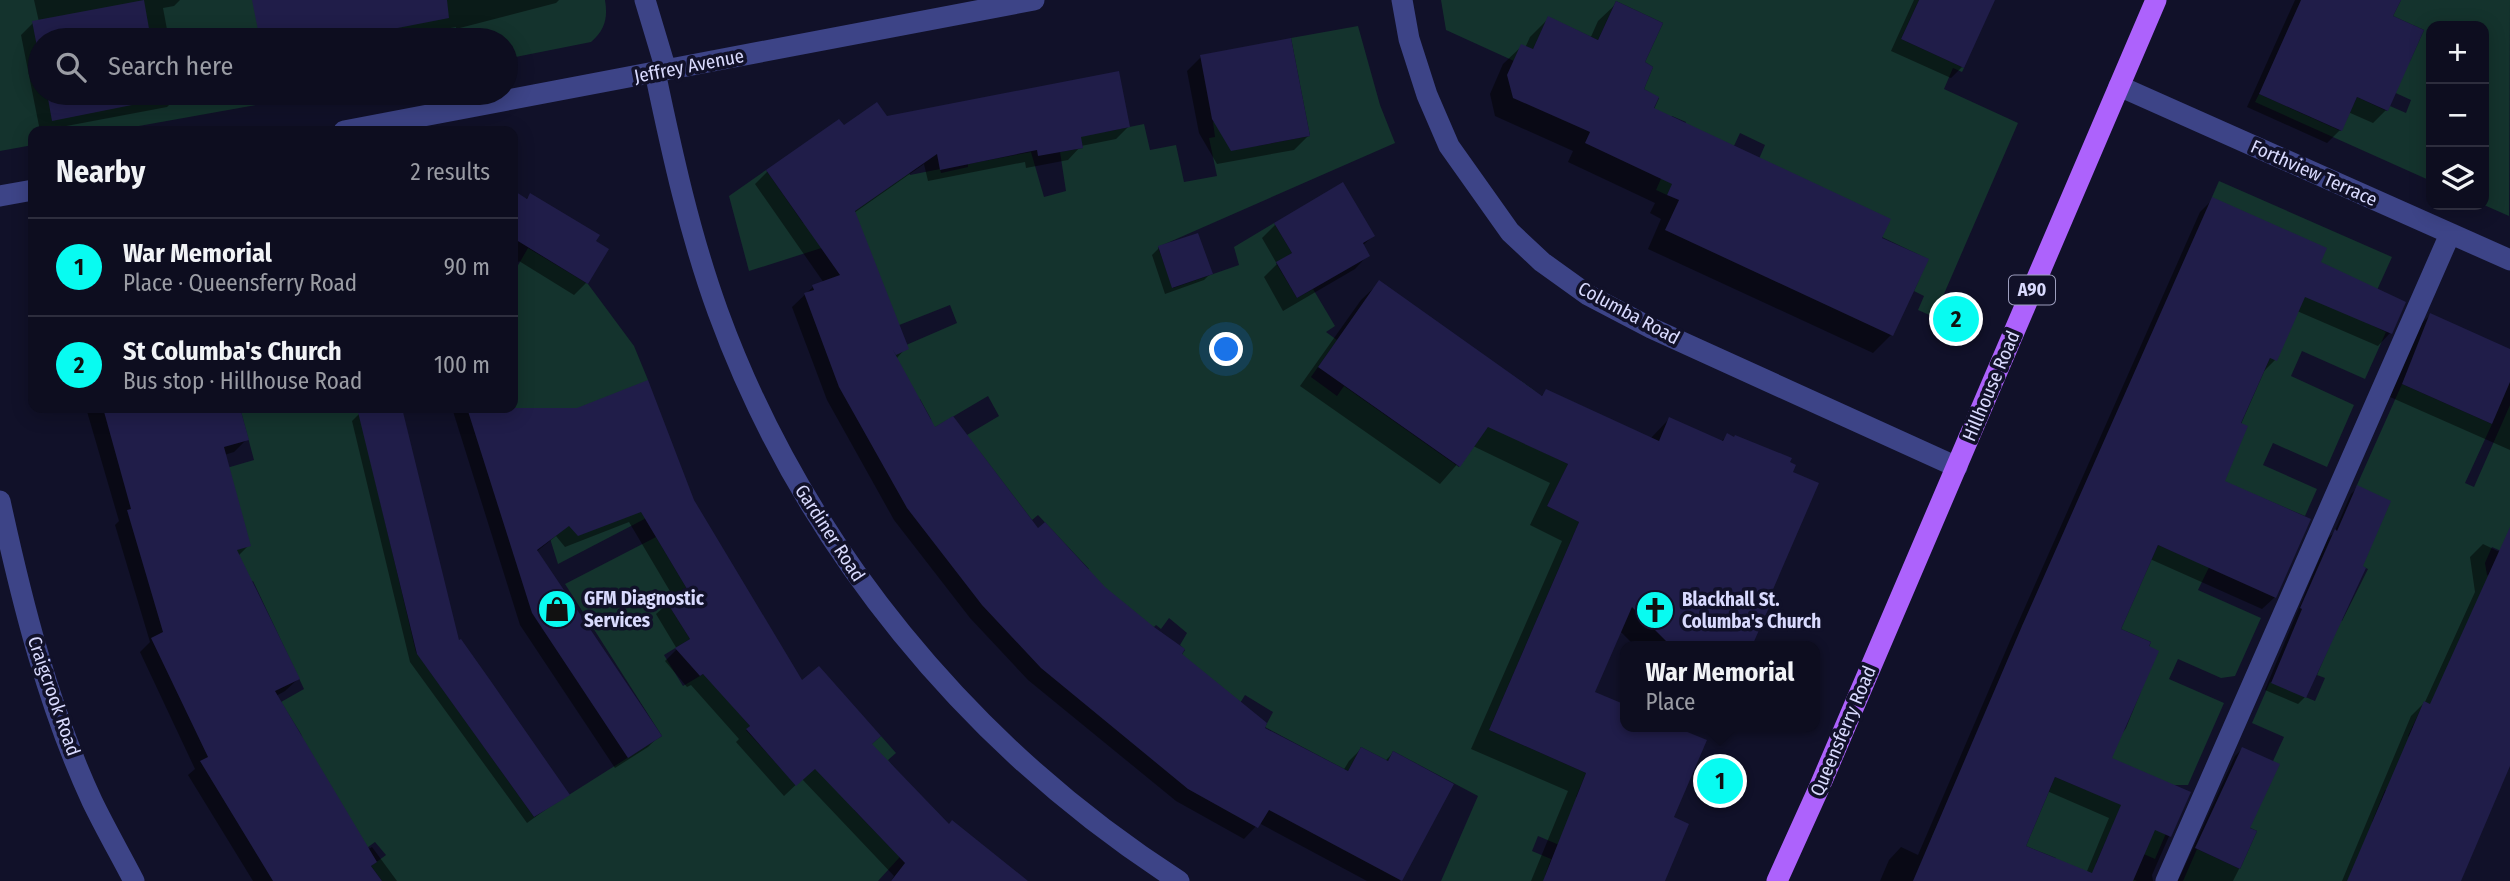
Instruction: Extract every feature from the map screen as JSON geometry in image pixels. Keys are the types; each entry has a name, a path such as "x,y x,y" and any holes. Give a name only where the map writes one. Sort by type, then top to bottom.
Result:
{"main road":[{"name":"Hillhouse Road","path":"1908,580 2156,0"},
{"name":"Queensferry Road","path":"1777,881 1908,580"}],"street":[{"name":"Gardiner Road","path":"645,0 685,202 718,313 770,432 810,507 880,607 917,652 976,715 1081,810 1179,881"},
{"name":"Jeffrey Avenue","path":"518,98 1034,0"},
{"name":"Columba Road","path":"1402,0 1409,39 1427,95 1449,146 1510,232 1542,262 1588,295 1651,328 1957,467"},
{"name":"Forthview Terrace","path":"2119,86 2510,260"},
{"name":"Jeffrey Avenue","path":"370,126 481,105"},
{"path":"0,197 28,191"},
{"path":"2165,881 2450,234"},
{"name":"Craigcrook Road","path":"0,500 31,630 55,704 92,801 134,881"}],"green space":[{"path":"0,0 605,0 604,23 591,42 518,57 518,28 28,28 28,105 255,105 139,126 28,126 28,146 0,151"},
{"path":"1441,0 1919,0 1901,39 1964,68 1962,72 1953,68 1944,89 2018,123 1934,317 1918,310 1924,296 1914,291 1928,259 1752,175 1765,145 1740,133 1726,163 1673,183 1667,195 1656,190 1686,122 1672,116 1664,133 1647,125 1659,98 1644,89 1653,67 1645,62 1663,23 1616,1 1598,40 1548,17 1533,49 1514,61 1446,30"},
{"path":"2401,0 2510,0 2509,216 2489,207 2489,21 2426,21 2426,179 2255,102 2259,94 2341,131 2357,97 2387,111 2390,106 2406,113 2411,100 2365,79 2410,61 2424,30 2393,16"},
{"path":"1358,26 1380,105 1395,143 1158,247 1173,288 1239,265 1234,247 1274,223 1292,253 1276,263 1297,298 1313,289 1335,326 1326,332 1337,340 1311,377 1337,396 1344,386 1459,467 1521,381 1535,391 1505,434 1568,464 1547,506 1579,522 1489,730 1586,773 1576,797 1605,809 1585,856 1538,836 1532,851 1551,859 1545,876 1555,881 1441,881 1478,796 1393,751 1388,761 1361,747 1348,771 1265,727 1273,712 1245,695 1228,723 1167,676 1185,650 1180,645 1187,633 1169,618 1161,629 1064,594 1089,569 1038,515 1032,520 980,452 940,451 999,416 988,396 932,429 931,419 920,399 916,399 890,352 957,323 950,305 884,331 850,239 749,271 729,196 766,170 803,223 900,135 910,175 940,169 941,173 968,167 968,164 1031,152 1044,197 1066,191 1060,152 1083,148 1079,132 1105,132 1144,124 1150,150 1176,145 1184,182 1217,176 1209,138 1215,137 1213,122 1251,115 1257,146 1310,136 1291,38"},
{"path":"2219,181 2392,257 2363,321 2386,332 2365,379 2302,351 2291,376 2354,405 2327,467 2273,443 2263,465 2317,489 2305,516 2246,491 2198,590 2261,618 2235,676 2221,678 2178,659 2169,679 2224,703 2188,785 2173,785 2176,810 2155,859 2107,838 2096,863 2137,881 2035,881 1932,836 1937,826 2050,873 2056,858 2026,846 2055,777 2086,790 2093,775 2126,728 2141,691 2104,661 2022,626 2031,609 2144,658 2151,642 2121,629 2158,545 2188,558 2270,358 2212,197"},
{"path":"528,248 588,284 634,346 648,380 645,510 658,512 558,564 511,413 518,413 518,265"},
{"path":"2402,384 2492,424 2465,483 2474,487 2510,405 2510,555 2492,547 2485,563 2487,575 2506,584 2431,705 2424,702 2408,736 2424,743 2400,796 2385,790 2372,822 2386,828 2347,881 2183,881 2197,849 2240,869 2257,831 2225,816 2273,761 2284,737 2252,723 2270,682 2315,701 2325,678 2317,675 2328,649 2305,604 2342,621 2368,569 2334,553 2357,485"},
{"path":"241,413 359,413 416,652 534,817 662,736 565,584 656,537 687,589 666,601 690,639 664,655 683,686 725,661 735,709 750,726 746,730 796,785 840,746 853,760 881,736 896,753 888,760 896,770 854,810 890,847 932,807 939,814 878,881 382,881 371,866 386,855 375,842 348,862 301,734 281,702 304,689 253,581 231,590 213,472 254,460"}],"building":[{"path":"144,0 149,28 33,28 32,21"},
{"path":"252,0 447,0 449,18 398,28 258,28"},
{"path":"1919,0 1995,0 1964,68 1901,39"},
{"path":"2301,0 2401,0 2393,16 2424,30 2388,111 2357,97 2342,131 2259,94"},
{"path":"1616,1 1663,23 1645,62 1653,67 1644,89 1659,97 1654,108 1891,219 1882,238 1929,259 1893,336 1665,230 1679,200 1667,195 1672,184 1585,143 1590,132 1513,98 1507,75 1521,44 1533,49 1548,16 1598,40"},
{"path":"1291,38 1310,136 1231,151 1212,119 1200,55"},
{"path":"1119,71 1130,127 1081,137 1083,148 1038,156 1037,150 940,170 937,154 855,211 909,349 896,355 893,350 935,427 953,416 1038,528 1045,522 1105,587 1185,649 1182,654 1267,723 1265,728 1348,771 1361,747 1388,761 1393,751 1454,784 1402,881 1269,810 1258,828 1188,789 1041,668 982,605 907,508 839,387 804,293 814,290 812,285 840,275 766,170 839,119 844,125 877,102 887,116"},
{"path":"49,105 132,105 52,121"},
{"path":"1343,182 1375,236 1363,243 1370,256 1297,298 1276,262 1292,253 1274,223"},
{"path":"518,193 527,199 530,193 600,235 596,241 609,249 588,284 518,241"},
{"path":"2212,197 2327,248 2321,262 2406,302 2392,334 2305,297 2277,361 2270,358 2241,423 2248,426 2225,481 2311,519 2276,598 2158,545 2121,629 2151,642 2149,646 2159,651 2112,758 2191,792 2171,837 2155,830 2133,881 1913,881 2022,626","holes":["2055,777 2121,805 2092,873 2026,846"]},
{"path":"1198,233 1213,274 1172,288 1158,246"},
{"path":"1379,280 1542,396 1546,389 1659,441 1669,417 1723,441 1727,433 1734,437 1735,435 1792,458 1790,462 1796,465 1793,472 1819,483 1768,601 1771,603 1754,641 1666,641 1632,607 1595,692 1620,702 1620,732 1687,732 1707,740 1674,817 1689,824 1665,881 1543,881 1586,773 1489,730 1579,522 1547,506 1568,464 1488,427 1460,467 1318,367"},
{"path":"2430,313 2510,349 2510,382 2492,424 2402,384"},
{"path":"648,380 694,500 802,680 819,666 881,736 872,744 949,824 952,820 1028,881 891,881 905,863 815,769 796,786 746,729 750,726 703,674 700,676 675,648 690,639 666,601 687,589 641,512 578,536 569,526 537,550 662,736 628,758 532,613 469,413 518,413 518,408 577,408"},
{"path":"104,413 241,413 249,440 224,447 251,546 237,550 300,679 275,691 377,862 371,866 382,881 273,881 200,761 208,757 151,638 163,632 127,510 131,509"},
{"path":"358,413 403,413 459,640 461,639 570,795 534,817 417,654"},
{"path":"2357,485 2391,501 2363,566 2366,568 2306,698 2271,683 2302,609 2300,608"},
{"path":"2510,527 2510,766 2461,881 2347,881 2424,701 2430,704"},
{"path":"2242,747 2280,764 2250,828 2257,831 2240,869 2195,848"}],"place":[{"name":"St Columba's Church","path":"1956,319"},
{"name":"GFM Diagnostic Services","path":"557,609"},
{"name":"Blackhall St. Columba's Church","path":"1655,610"},
{"name":"War Memorial","path":"1720,781"}]}
